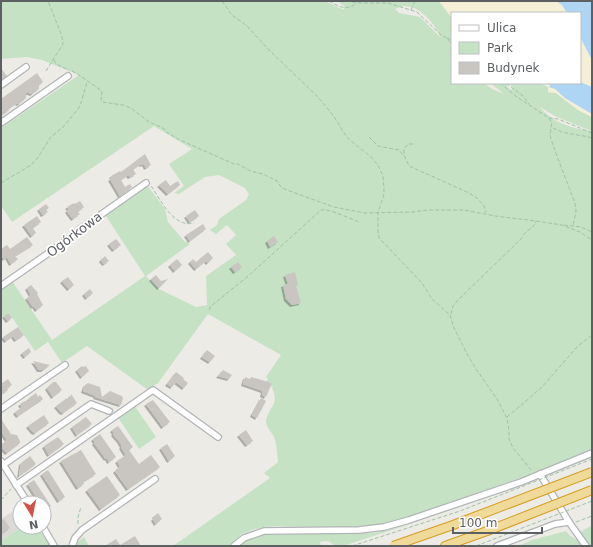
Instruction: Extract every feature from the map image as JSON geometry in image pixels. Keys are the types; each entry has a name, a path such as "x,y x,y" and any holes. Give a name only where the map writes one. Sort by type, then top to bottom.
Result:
{"highway":[{"path":"393,546 460,523 592,472"},
{"path":"445,546 592,490"}],"street":[{"path":"1,85 26,67"},
{"path":"1,123 68,76"},
{"name":"Ogórkowa","path":"1,286 66,241 146,182"},
{"path":"1,409 65,365"},
{"path":"15,484 153,390 218,437"},
{"path":"23,495 2,463 91,404 109,412"},
{"path":"234,546 251,535 264,531 352,530 384,527 538,475 592,453"},
{"path":"538,475 586,546"},
{"path":"72,546 78,533 155,479"},
{"path":"496,546 555,524 569,522"},
{"path":"48,535 54,546"}],"path":[{"path":"46,71 63,44 63,40 48,1"},
{"path":"222,1 232,15 247,26 268,50 317,96 333,115 350,141 370,156 378,165 383,176 384,189 384,194 378,213 379,238 422,283 432,299 451,316"},
{"path":"329,1 340,7 347,8 358,3"},
{"path":"346,1 358,3 388,3 411,10 421,14 441,35 451,40"},
{"path":"411,10 415,1"},
{"path":"447,38 451,44"},
{"path":"54,60 56,64 79,75 102,91 102,102 132,108 149,122 163,128 166,132 180,140 234,164 238,164 250,171 263,174 277,181 282,188 334,207 365,213 464,210 581,227 592,232"},
{"path":"1,183 37,159 50,138 64,126 78,109 87,81"},
{"path":"501,84 517,97 549,118 558,119 592,133"},
{"path":"507,84 523,96 531,106"},
{"path":"549,118 553,128 550,138 576,203 576,211 572,226"},
{"path":"553,128 566,134 583,135 592,138"},
{"path":"369,136 378,146 399,150 404,155 409,166 477,198 484,206 486,214"},
{"path":"404,155 404,148 409,144 413,144"},
{"path":"146,182 151,186 173,216 188,224 194,223"},
{"path":"209,310 320,210 330,210 339,215 360,222"},
{"path":"536,221 534,226 523,234 522,238 458,300 453,306 451,316 454,328 466,352 497,399 507,418 509,439 513,448 538,475"},
{"path":"562,225 580,232 592,240"},
{"path":"507,418 508,414 519,407 542,387 578,347 592,335"},
{"path":"352,546 460,511 592,459"},
{"path":"1,500 15,484"},
{"path":"476,546 592,501"},
{"path":"78,533 78,516 81,507"},
{"path":"569,522 577,522 592,516"}],"shaded area":[{"path":"12,512 12,533 1,541 1,519"}],"green space":[{"path":"1,1 325,1 344,10 344,6 337,1 439,1 451,17 451,84 485,84 492,89 504,94 491,84 508,84 507,87 511,90 513,87 510,84 542,84 549,87 548,92 556,93 578,110 592,117 592,449 532,474 390,523 365,527 264,527 242,534 229,546 173,546 270,478 264,473 278,462 275,440 266,420 275,398 272,388 273,386 270,387 272,383 265,383 268,379 266,377 281,355 208,314 158,383 148,390 87,346 62,363 48,342 35,351 9,313 1,318 1,288 12,281 52,340 145,276 104,213 147,185 165,209 168,222 184,241 190,244 146,276 159,289 196,307 207,305 206,276 236,255 226,244 236,235 227,225 216,234 210,230 217,225 219,219 246,200 249,194 245,188 219,175 205,177 179,194 174,193 184,186 169,164 192,149 154,126 12,222 1,206 1,128 79,75 42,60 27,57 1,59","holes":["403,6 409,6 421,12 428,18 439,33 440,37 420,17 399,13 395,9","540,107 555,116 591,131 577,129 556,121"]},
{"path":"134,405 156,437 139,449 117,416"},
{"path":"413,523 343,546 334,546 330,542 326,541 320,542 321,546 238,546 250,538 269,533 374,533"},
{"path":"592,525 592,546 589,546 579,533"},
{"path":"566,531 583,546 518,546 532,540"},
{"path":"12,533 12,535 43,535 50,546 1,546 1,541"},
{"path":"84,537 89,546 77,546 76,543"}],"sand":[{"path":"439,1 556,1 562,5 566,12 451,12 451,17"},
{"path":"581,39 592,60 592,87 581,82"},
{"path":"542,84 550,84 549,87 555,89 565,98 592,114 592,117 578,110 556,93 548,92 548,87"}],"water":[{"path":"556,1 592,1 592,60 581,39 581,12 566,12 562,5"},
{"path":"581,82 592,87 592,114 565,98 555,89 549,87 550,84 581,84"}],"building":[{"path":"1,68 7,76 1,80"},
{"path":"37,73 43,82 39,85 39,89 32,94 26,92 26,98 19,104 17,103 10,107 9,110 1,116 1,99"},
{"path":"145,154 151,165 146,168 144,164 141,164 133,169 136,174 130,177 128,175 121,180 125,187 130,184 132,187 120,196 110,179 112,178 111,176 120,171 121,172"},
{"path":"166,180 170,186 178,181 180,185 168,194 159,185"},
{"path":"80,201 84,207 78,212 80,214 73,219 67,211 69,209 67,207"},
{"path":"46,204 49,208 46,210 48,212 43,215 39,209"},
{"path":"195,210 199,216 190,222 186,216"},
{"path":"37,216 41,222 33,228 36,233 32,236 24,225"},
{"path":"203,224 206,229 190,241 186,235"},
{"path":"274,236 278,242 270,247 267,241"},
{"path":"27,237 33,245 15,256 18,259 11,264 7,257 4,259 1,255 1,249 7,245 10,249"},
{"path":"116,239 121,245 114,250 109,244"},
{"path":"208,252 213,258 208,263 206,261 196,269 190,262 193,259 196,262"},
{"path":"105,256 109,261 104,264 101,260"},
{"path":"177,259 182,265 175,271 170,265"},
{"path":"238,262 242,267 235,272 231,267"},
{"path":"295,272 298,285 296,286 301,303 292,305 286,299 283,285 288,284 285,275"},
{"path":"156,275 161,281 168,279 159,288 151,279"},
{"path":"68,277 74,285 69,289 62,281"},
{"path":"31,285 38,293 37,294 43,305 37,310 27,298 31,295 27,288"},
{"path":"90,289 93,293 87,298 84,294"},
{"path":"9,313 12,318 8,321 4,316"},
{"path":"18,327 24,335 16,340 13,336 6,341 3,337"},
{"path":"29,348 31,352 25,357 22,353"},
{"path":"207,350 215,356 210,362 202,357"},
{"path":"33,361 50,365 43,370 39,370"},
{"path":"82,366 86,366 89,371 82,377 77,370"},
{"path":"223,370 232,375 229,379 218,376"},
{"path":"176,372 188,383 184,388 176,382 172,387 167,384"},
{"path":"245,377 250,379 251,377 272,383 266,397 262,395 263,391 243,384"},
{"path":"8,379 12,385 1,395 1,384"},
{"path":"53,382 56,382 62,390 53,397 47,388"},
{"path":"88,383 100,387 102,397 110,391 122,396 123,399 121,405 95,397 96,396 83,391 85,385"},
{"path":"36,393 38,397 40,395 43,399 18,416 15,412 22,407 20,404 28,401 29,398"},
{"path":"71,394 77,403 63,413 56,406 67,398 69,401"},
{"path":"261,398 266,401 257,418 252,415"},
{"path":"153,400 170,422 163,427 146,404"},
{"path":"44,415 49,423 35,433 33,432 28,426"},
{"path":"86,417 92,424 77,435 72,427"},
{"path":"1,419 11,434 17,435 20,441 20,443 7,453 1,447 1,445 7,440 1,431"},
{"path":"118,426 133,447 129,450 139,464 151,455 160,467 128,489 115,471 120,466 117,461 126,455 119,441 113,434 114,433 112,430"},
{"path":"246,430 253,441 247,445 239,435"},
{"path":"100,434 116,457 109,462 94,443 95,442 93,439"},
{"path":"58,437 64,444 49,455 44,446"},
{"path":"167,444 175,456 169,461 161,448"},
{"path":"81,450 96,474 83,482 84,484 78,488 61,461"},
{"path":"30,456 36,464 19,476 21,463"},
{"path":"48,470 65,497 59,501 42,474"},
{"path":"107,476 120,495 101,509 87,490"},
{"path":"34,480 44,495 35,495 28,484"},
{"path":"158,513 162,519 156,524 153,519"},
{"path":"4,519 10,528 1,534 1,521"},
{"path":"135,536 141,546 105,546 116,539 120,545"}]}
